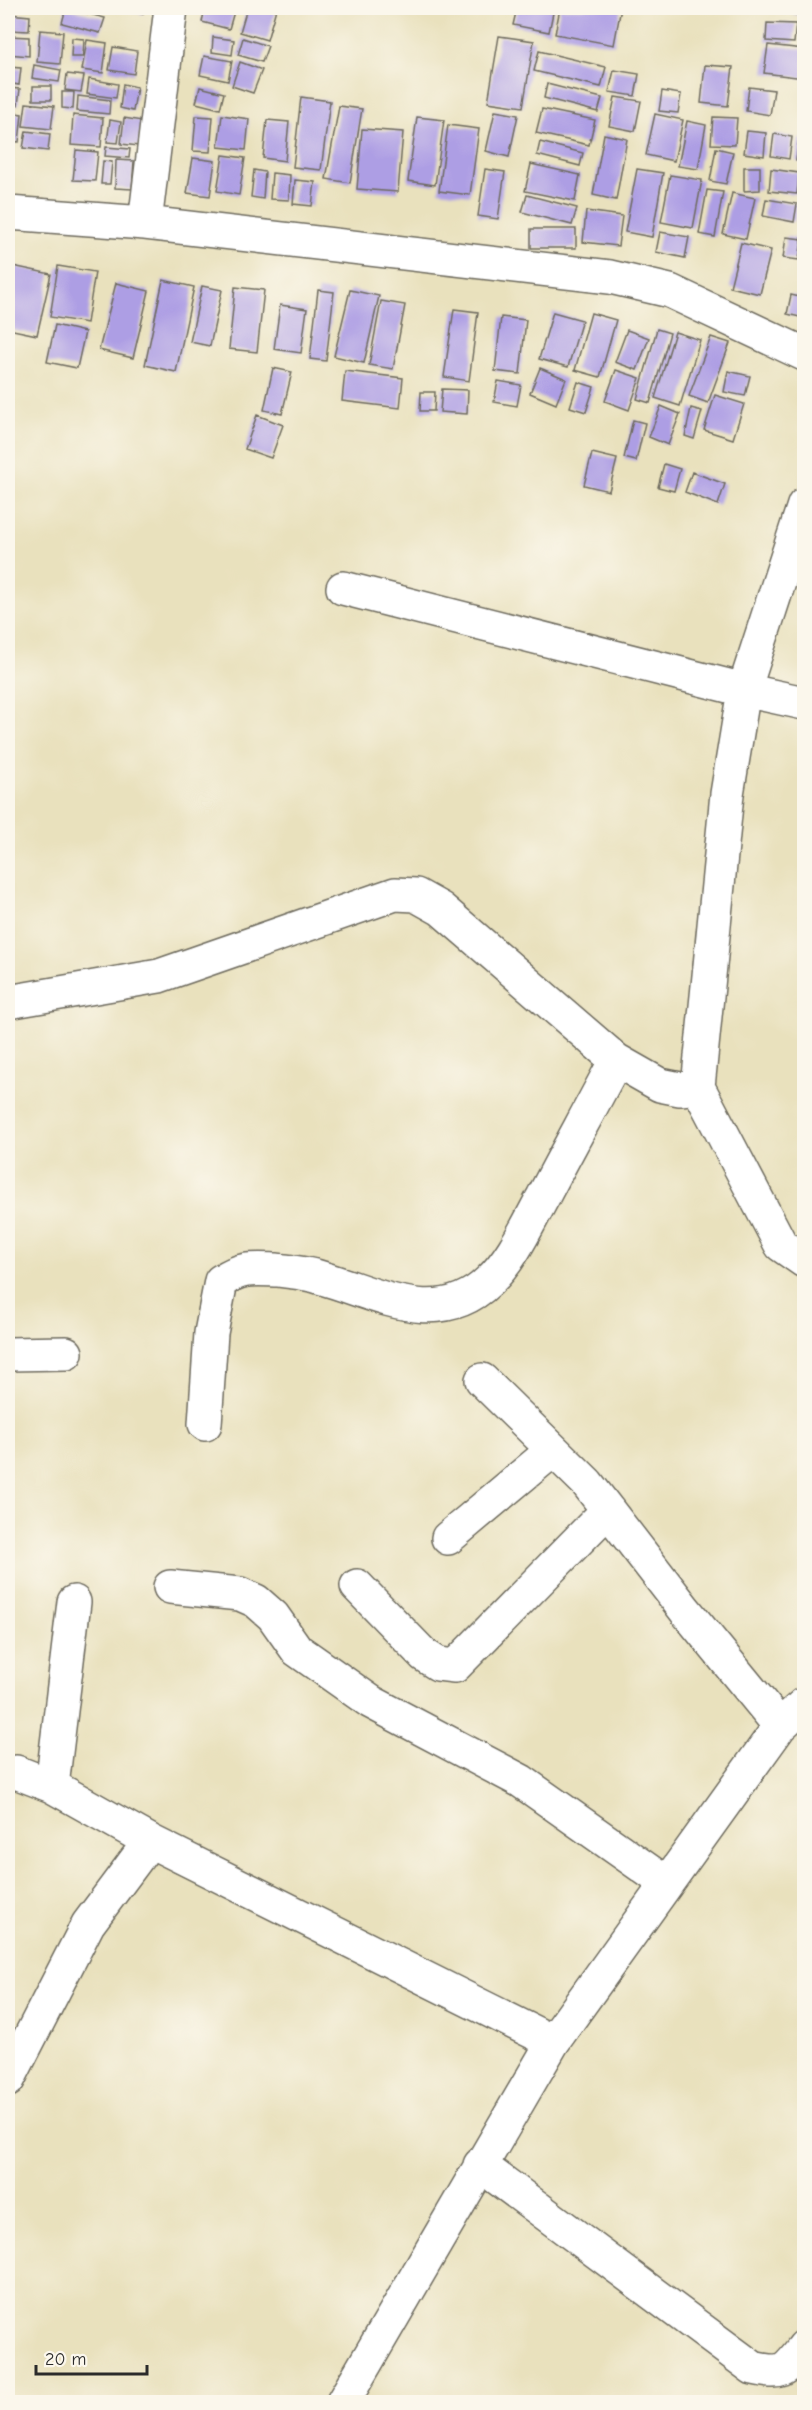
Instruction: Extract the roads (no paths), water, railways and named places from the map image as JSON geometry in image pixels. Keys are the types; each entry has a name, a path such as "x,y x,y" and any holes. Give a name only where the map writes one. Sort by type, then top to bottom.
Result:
{"street":[{"path":"145,223 171,8"},
{"path":"8,213 145,223 610,277 670,291 804,354"},
{"path":"804,505 744,690 727,794 698,1087 781,1245 804,1261"},
{"path":"344,588 744,690 804,703"},
{"path":"8,1002 159,976 395,894 416,895 441,909 616,1060 660,1084 680,1089 698,1087"},
{"path":"205,1424 211,1333 221,1281 236,1272 252,1269 284,1271 319,1276 402,1304 436,1307 462,1301 489,1281 517,1244 616,1060"},
{"path":"8,1354 66,1353"},
{"path":"482,1380 587,1483 780,1726"},
{"path":"448,1538 553,1450"},
{"path":"357,1586 424,1655 438,1665 455,1666 608,1510"},
{"path":"170,1587 240,1594 256,1601 273,1616 297,1650 371,1702 521,1781 666,1883"},
{"path":"52,1786 74,1602"},
{"path":"343,2403 553,2042 780,1726 804,1704"},
{"path":"8,1774 16,1772 52,1786 150,1841 553,2042"},
{"path":"8,2080 88,1924 150,1841"},
{"path":"480,2165 753,2368 774,2373 789,2367 804,2347"}]}
